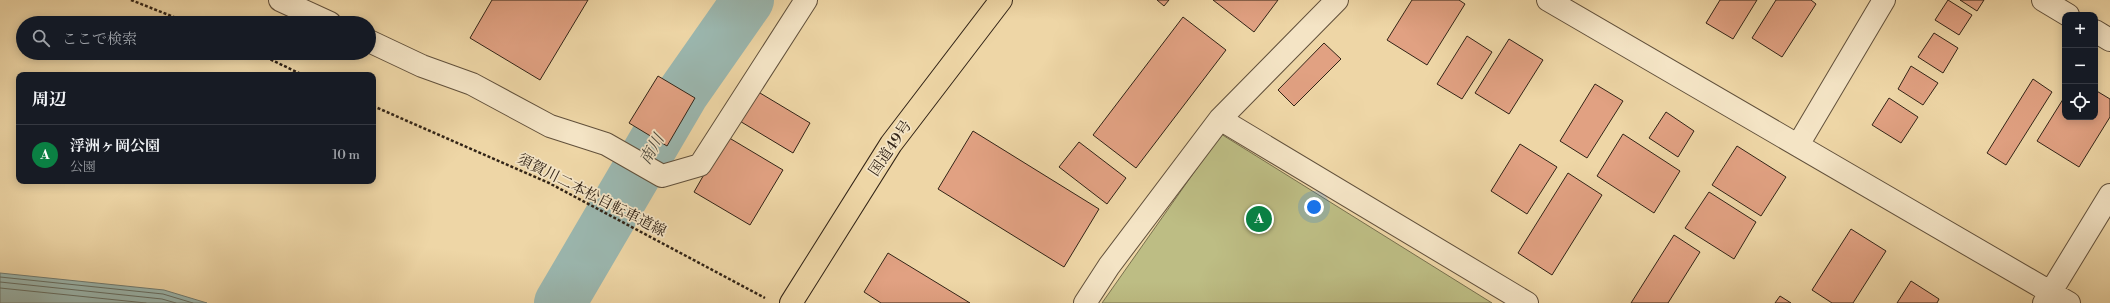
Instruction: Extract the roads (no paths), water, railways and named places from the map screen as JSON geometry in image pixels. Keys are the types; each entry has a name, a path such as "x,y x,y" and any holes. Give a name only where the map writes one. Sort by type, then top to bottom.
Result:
{"highway":[{"name":"国道49号","path":"791,303 891,144 1001,0"}],"street":[{"path":"280,0 315,16"},
{"path":"376,44 422,66 472,84 550,126 606,144 662,176 700,166 806,0"},
{"path":"1085,303 1109,266 1220,119 1337,0"},
{"path":"1548,0 1798,145 2047,297 2069,303"},
{"path":"1798,145 1884,0"},
{"path":"2042,0 2063,12"},
{"path":"2098,33 2110,40"},
{"path":"1220,119 1527,303"},
{"path":"2047,297 2110,195"}],"water":[{"path":"0,273 164,290 207,303 0,303"}],"waterway":[{"name":"南川","path":"560,303 683,93 748,0"}],"place":[{"name":"浮洲ヶ岡公園","path":"1259,219"}]}
